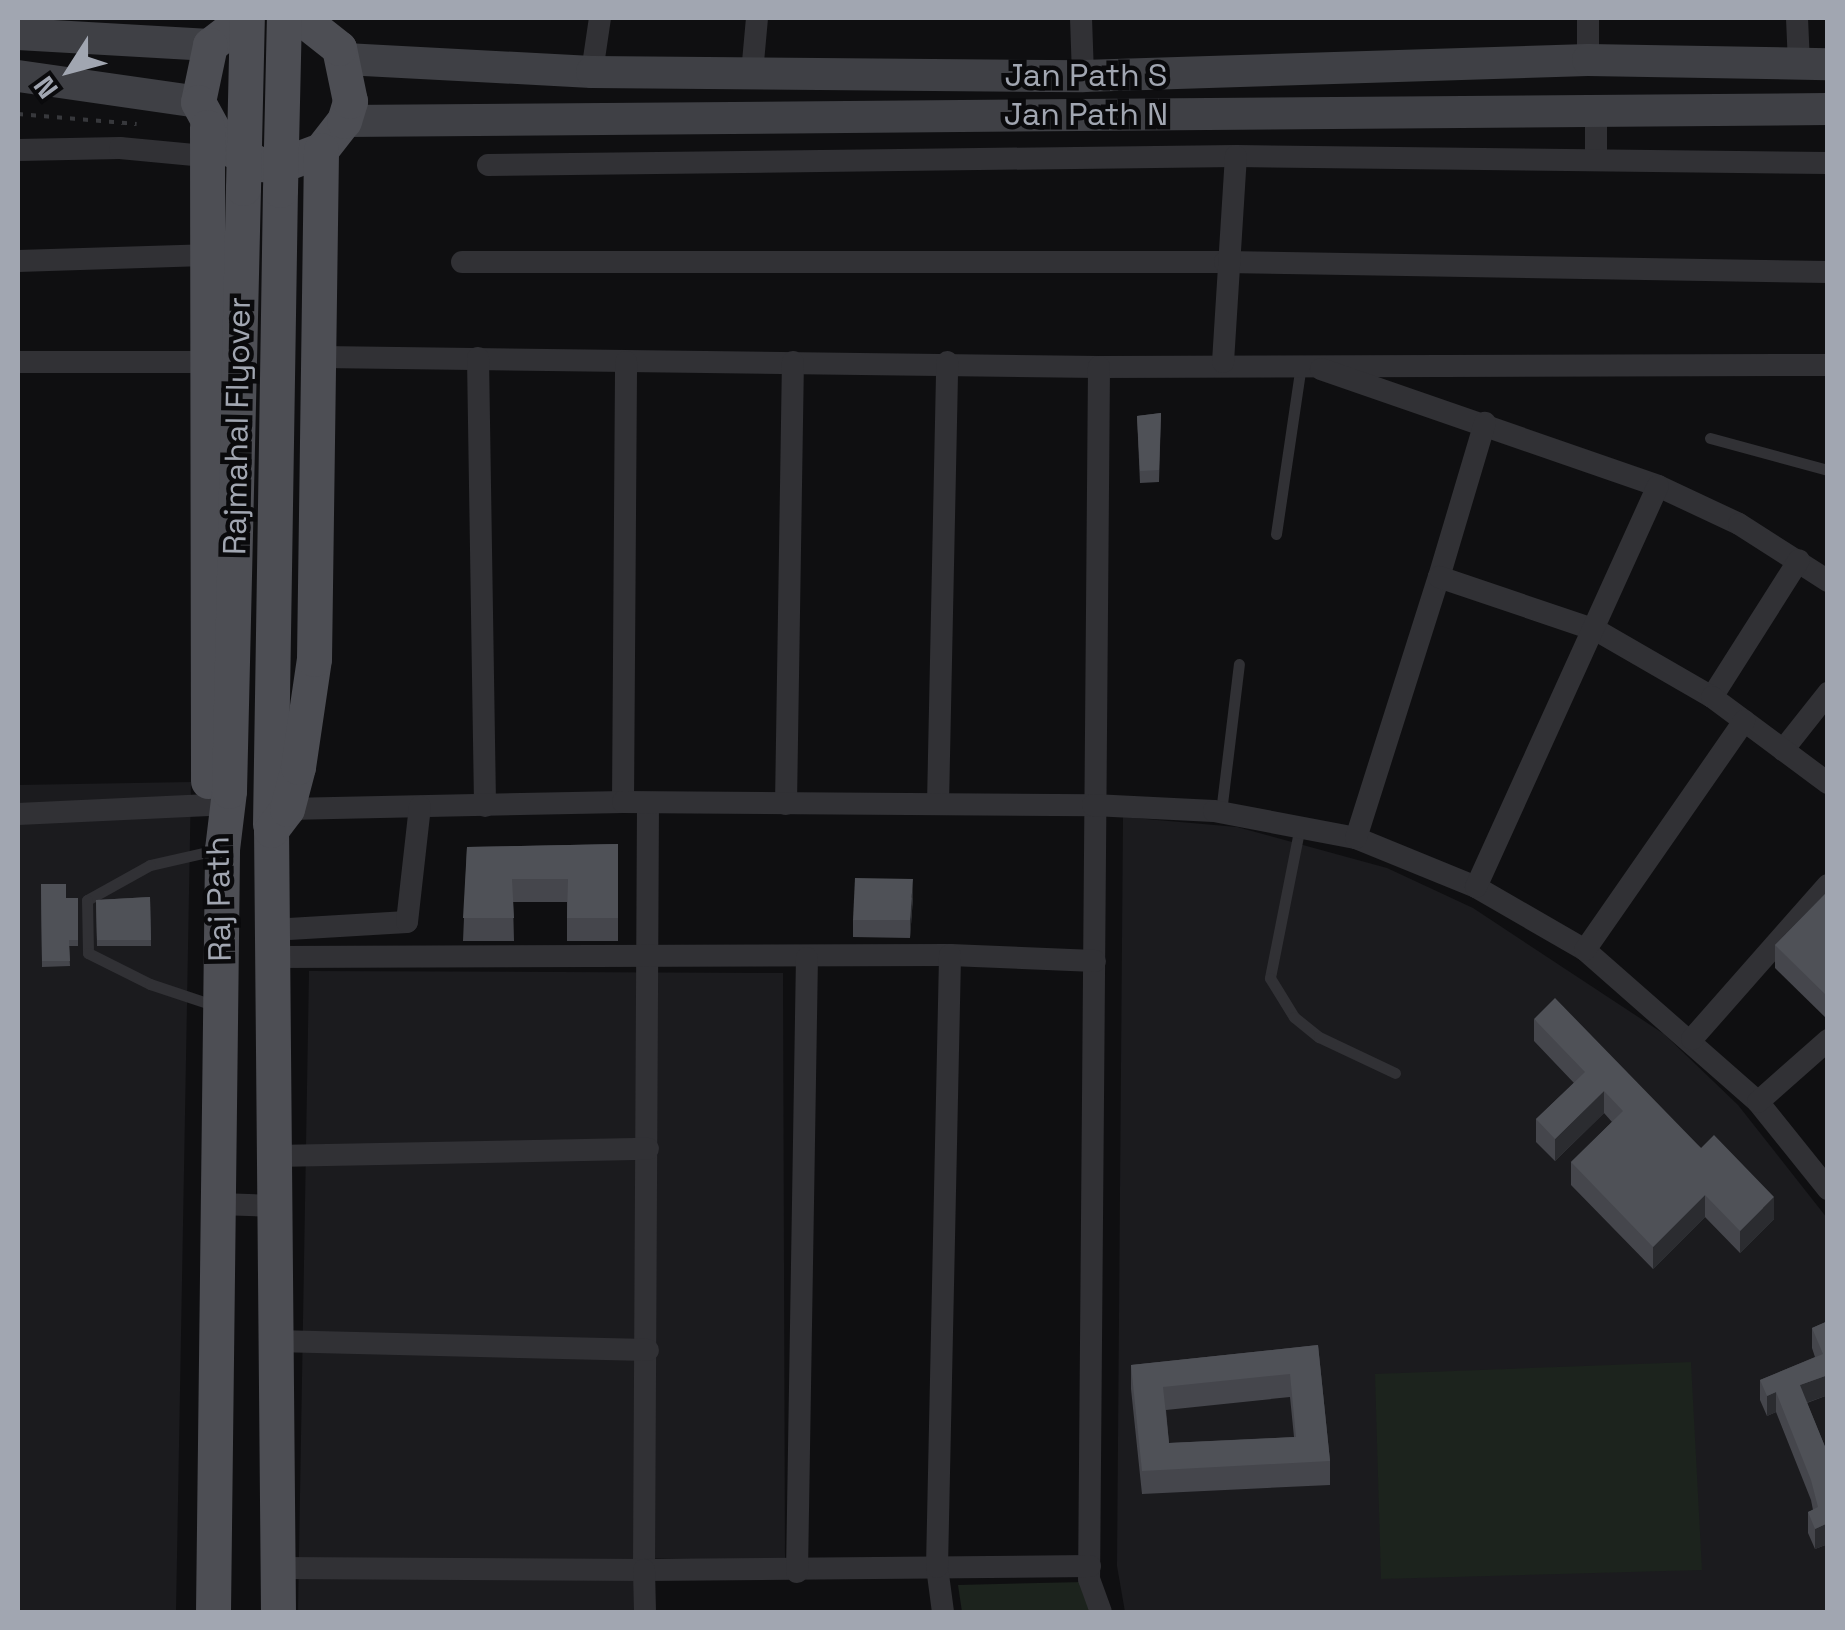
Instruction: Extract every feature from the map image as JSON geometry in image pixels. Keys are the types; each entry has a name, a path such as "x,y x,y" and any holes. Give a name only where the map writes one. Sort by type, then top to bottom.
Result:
{"main road":[{"path":"22,28 213,34 246,18"},
{"name":"Rajmahal Flyover","path":"218,829 246,18"},
{"name":"Rajmahal Flyover","path":"279,820 284,18"},
{"path":"18,76 204,128 220,144 259,164 302,160 321,150 344,121 350,90 336,38 301,18"},
{"name":"Raj Path","path":"213,34 201,63 206,200 204,362 220,1007 213,1612"},
{"name":"Jan Path S","path":"336,38 592,72 1083,76 1588,60 1813,64"},
{"name":"Jan Path N","path":"344,121 1828,109"},
{"name":"Raj Path","path":"278,1612 272,943 279,820 314,659 322,357 321,150"},
{"path":"206,200 233,182 286,180 321,202"}],"street":[{"path":"592,72 600,18"},
{"path":"752,73 757,18"},
{"path":"1081,18 1083,76"},
{"path":"1588,18 1588,60"},
{"path":"1797,18 1813,64"},
{"path":"1596,110 1596,160"},
{"path":"539,119 539,163"},
{"path":"18,150 204,128"},
{"path":"1223,362 1225,262 1236,156"},
{"path":"488,165 1236,156 1828,163"},
{"path":"18,261 205,256"},
{"path":"462,262 1225,262 1828,272"},
{"path":"322,357 1099,366 1223,362 1828,365"},
{"path":"478,358 485,806"},
{"path":"18,362 204,362"},
{"path":"623,802 626,362"},
{"path":"786,804 793,362"},
{"path":"938,804 947,362"},
{"path":"1302,362 1484,422 1658,486 1799,560 1828,581"},
{"path":"1099,366 1090,1566 1101,1612"},
{"path":"1356,838 1484,422"},
{"path":"1476,887 1596,630 1658,486"},
{"path":"1712,697 1799,560"},
{"path":"1439,577 1596,630 1712,697 1828,783"},
{"path":"1783,750 1828,693"},
{"path":"1585,950 1744,721"},
{"path":"279,820 420,807 623,802 1093,805 1220,812 1356,838 1476,887 1585,950 1692,1038 1758,1102 1828,1190"},
{"path":"645,1612 648,804"},
{"path":"272,943 407,922 420,807"},
{"path":"18,814 218,829"},
{"path":"1692,1038 1828,885"},
{"path":"272,943 647,960 950,955 1094,961"},
{"path":"943,1612 937,1566 950,955"},
{"path":"797,1572 807,958"},
{"path":"1758,1102 1828,1040"},
{"path":"275,1156 648,1149"},
{"path":"218,1204 275,1206"},
{"path":"275,1342 648,1350"},
{"path":"278,1568 797,1572 937,1566 1090,1566"}],"lane":[{"path":"1276,534 1302,362"},
{"path":"1710,438 1828,470"},
{"path":"1220,812 1239,664"},
{"path":"1300,826 1270,978 1294,1017 1319,1037 1395,1074"},
{"path":"218,829 87,900 88,954 150,984 220,1007"}],"path":[{"path":"18,114 137,124"}],"shaded area":[{"path":"191,782 176,1612 18,1612 18,785"},
{"path":"1123,817 1237,827 1387,868 1473,908 1664,1034 1738,1105 1827,1218 1827,1612 1125,1612 1117,1566"},
{"path":"309,971 783,973 785,1561 643,1558 640,1612 298,1612"},
{"path":"1691,1362 1702,1570 1381,1579 1375,1374"},
{"path":"1084,1582 1091,1612 962,1612 958,1585"}],"building":[{"path":"1161,413 1159,470 1140,471 1137,416"},
{"path":"618,844 618,918 567,918 568,879 512,879 514,918 463,918 467,847"},
{"path":"855,878 913,879 910,920 853,920"},
{"path":"41,884 66,884 66,898 78,898 78,940 69,940 70,961 42,961"},
{"path":"1828,891 1828,997 1775,945"},
{"path":"150,897 151,940 97,940 96,900"},
{"path":"1555,998 1701,1148 1714,1135 1774,1197 1740,1231 1705,1195 1653,1247 1571,1162 1623,1111 1604,1091 1555,1139 1536,1119 1585,1072 1534,1019"},
{"path":"1828,1321 1828,1375 1800,1385 1828,1454 1828,1523 1815,1529 1808,1512 1818,1507 1811,1480 1776,1392 1767,1396 1760,1380 1823,1354 1812,1328"},
{"path":"1318,1345 1330,1461 1142,1471 1131,1365","holes":["1290,1374 1296,1437 1169,1443 1163,1387"]}]}
